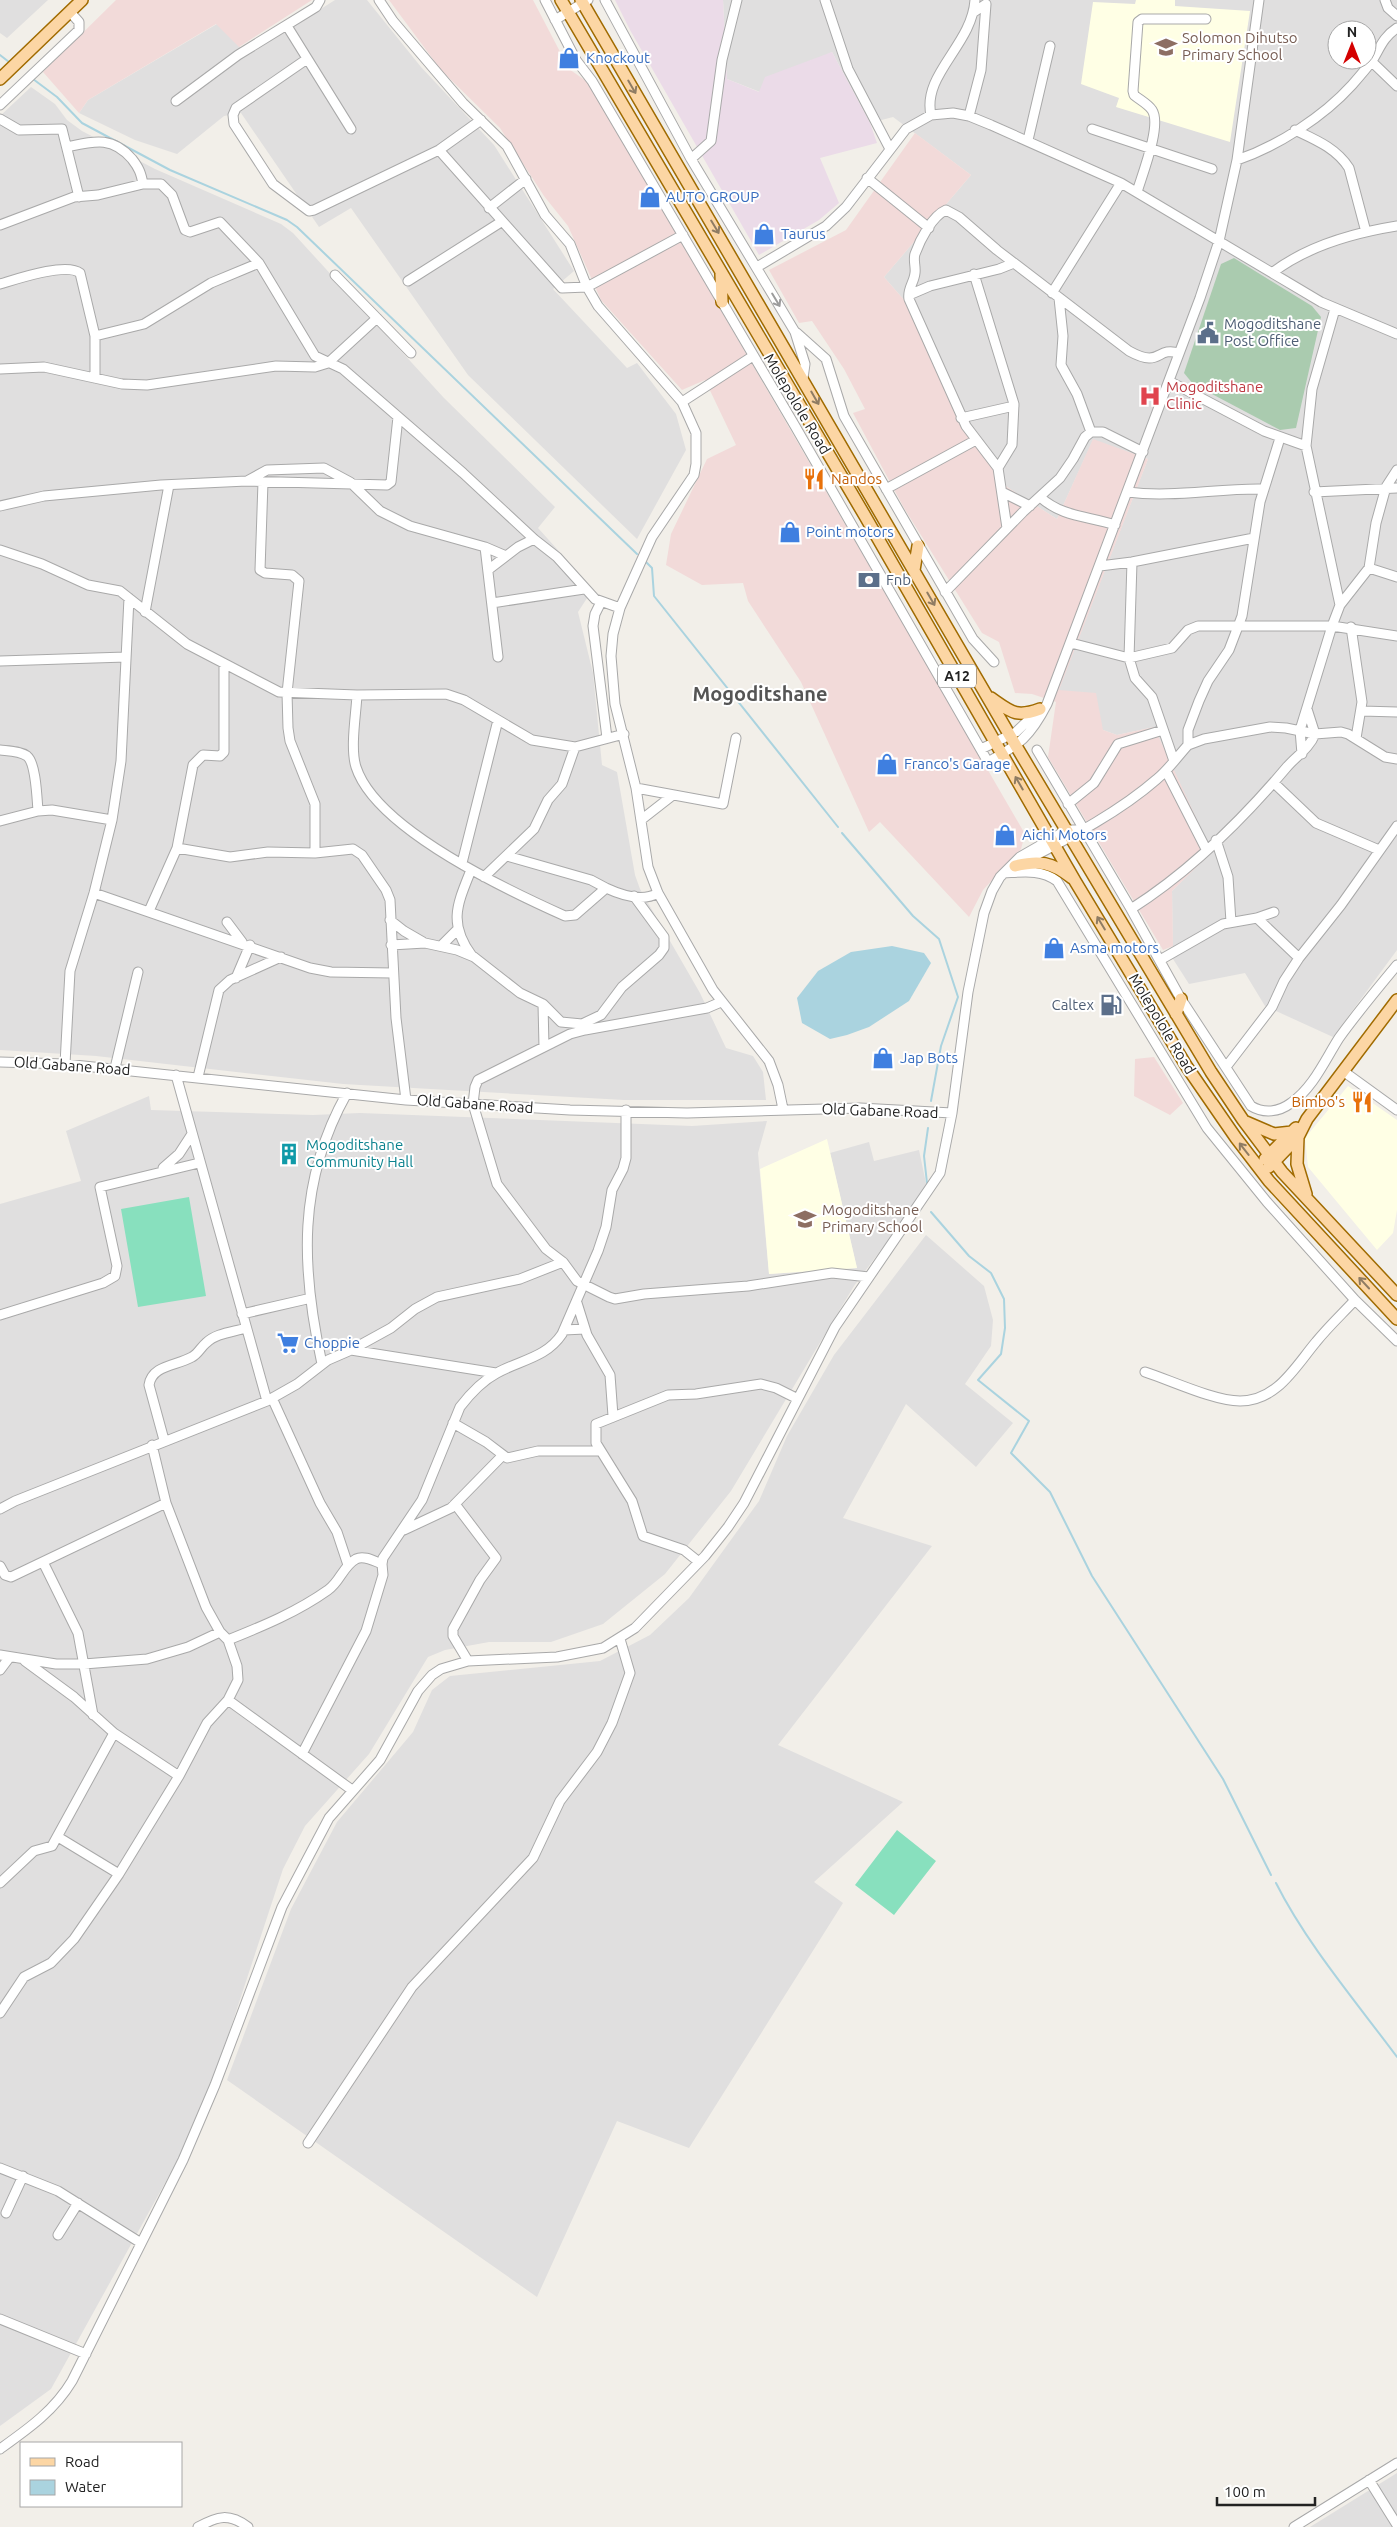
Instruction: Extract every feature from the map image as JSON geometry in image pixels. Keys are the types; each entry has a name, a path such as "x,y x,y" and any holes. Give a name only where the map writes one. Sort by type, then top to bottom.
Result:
{"main road":[{"path":"0,79 82,0"},
{"name":"Molepolole Road","path":"561,0 864,516 1075,881 1193,1075 1230,1130 1260,1169 1397,1319"},
{"name":"Molepolole Road","path":"584,1 988,695 1010,736 1075,831 1176,1014 1243,1120 1272,1159 1397,1295"},
{"path":"721,272 722,302"},
{"path":"860,476 870,510 864,516"},
{"path":"914,570 918,546"},
{"path":"988,695 1017,714 1030,713 1040,709"},
{"path":"1008,870 1032,862 1047,863 1075,881"},
{"path":"1176,1014 1181,998"},
{"path":"1260,1169 1296,1134 1397,1000"},
{"path":"1243,1120 1274,1134 1296,1134"},
{"path":"1296,1134 1297,1164 1308,1200"}],"street":[{"path":"176,101 238,55 287,26 316,6 320,0"},
{"path":"379,0 393,20 463,103 507,146 545,215 570,244 587,287 598,306 682,402 696,433 695,469 690,481 652,537 620,608 613,634 611,656 615,704 636,788 648,867 658,893 721,1002 745,1028 769,1061 778,1085 783,1109"},
{"path":"544,0 576,60 592,81 683,235 852,524 988,762 1016,746 1032,731 1049,698 1169,382 1219,240 1237,160 1259,0"},
{"path":"605,0 691,159 795,332 805,364 803,378"},
{"path":"691,159 711,141 722,60 738,0"},
{"path":"825,0 848,69 890,149"},
{"path":"931,115 929,107 932,88 962,41 974,12 975,0"},
{"path":"1385,0 1388,8 1397,16"},
{"path":"555,20 584,1"},
{"path":"974,12 987,2"},
{"path":"968,116 981,70 987,2"},
{"path":"0,105 79,30 79,22 70,12"},
{"path":"1137,192 1150,148 1155,117 1152,109 1134,95 1133,91 1138,22 1142,19 1206,19"},
{"path":"287,26 351,129"},
{"path":"1377,52 1386,36 1397,28"},
{"path":"1028,140 1050,46"},
{"path":"307,59 236,108 233,115 234,124 273,184 305,209 314,210 439,150 481,120"},
{"path":"1377,66 1397,86"},
{"path":"1237,160 1257,152 1295,130 1340,97 1364,70"},
{"path":"757,267 826,226 846,207 906,129 931,115 953,114 968,116 1028,140 1121,184 1335,309 1397,334"},
{"path":"0,120 24,130 61,128 79,197"},
{"path":"1092,129 1212,169"},
{"path":"1295,130 1325,145 1343,159 1348,168 1366,232"},
{"path":"67,146 96,142 115,144 124,150 140,169 142,184"},
{"path":"439,150 558,287 566,290 587,287 683,235"},
{"path":"867,178 929,228"},
{"path":"489,208 526,179"},
{"path":"0,225 79,197 98,195 157,182 165,187 173,198 185,230 190,232 220,222 259,263 315,356 343,369 534,539 557,557 584,589 601,602 620,608"},
{"path":"1090,432 1077,394 1061,365 1062,336 1056,296 1121,184"},
{"path":"1007,528 998,468 961,418 908,295 915,274 914,255 940,213 946,210 952,212 1056,296 1141,358 1154,359 1166,352 1179,353"},
{"path":"408,281 501,222"},
{"path":"1272,273 1286,262 1319,247 1366,232 1397,226"},
{"path":"95,336 144,324 211,283 259,263"},
{"path":"908,295 930,286 1014,263"},
{"path":"0,284 44,272 77,271 83,281 95,336 96,378"},
{"path":"974,274 1010,387 1014,406 1012,445 998,468"},
{"path":"335,275 411,353"},
{"path":"1335,309 1312,388 1306,446 1314,492 1340,605"},
{"path":"0,369 44,367 122,384 147,385 276,366 315,367 328,363 377,318"},
{"path":"795,332 824,357 844,416 973,639 994,662"},
{"path":"805,364 813,355 824,357"},
{"path":"682,402 754,356"},
{"path":"1169,382 1280,438 1306,446"},
{"path":"961,418 1014,406"},
{"path":"0,506 44,496 169,484 350,482 390,484 398,417"},
{"path":"945,592 1066,471 1085,437 1090,432 1104,432 1143,452"},
{"path":"1188,745 1188,730 1203,690 1224,658 1237,628 1244,604 1263,489 1280,438"},
{"path":"886,488 976,440"},
{"path":"247,482 267,470 320,468 350,482 380,511 410,526 485,547 506,556"},
{"path":"1302,754 1300,730 1332,626 1340,605 1369,568 1376,523 1386,488 1397,470"},
{"path":"263,482 260,570 265,573 292,574 299,582 287,693 288,734 315,804 315,853"},
{"path":"145,612 169,484"},
{"path":"1128,492 1154,495 1237,488 1263,489"},
{"path":"1314,492 1397,488"},
{"path":"1002,492 1030,506"},
{"path":"1040,497 1056,510 1115,525"},
{"path":"852,524 864,516"},
{"path":"1100,566 1132,562 1254,538"},
{"path":"488,570 523,544 534,539"},
{"path":"485,547 498,657"},
{"path":"0,550 48,567 88,585 120,591 187,644 275,690 287,693 357,695 446,694 464,700 532,740 575,747 624,734"},
{"path":"1132,562 1130,658 1135,678 1152,697 1174,761"},
{"path":"1369,568 1397,577"},
{"path":"492,603 584,589"},
{"path":"65,1064 70,972 94,893 112,820 123,747 129,598"},
{"path":"601,602 595,614 593,626 607,738"},
{"path":"1071,643 1130,658 1172,648 1192,626 1237,628 1332,626 1351,627 1397,636"},
{"path":"1351,627 1361,685 1362,710 1356,738"},
{"path":"0,661 126,657"},
{"path":"149,911 177,848 193,765 203,756 220,756 224,752 224,664"},
{"path":"357,695 354,759 361,778 376,799 397,819 419,836 462,862 471,870 531,901 571,917 606,888"},
{"path":"981,749 1010,736 1022,728 1049,698"},
{"path":"602,705 615,704"},
{"path":"1307,709 1315,734"},
{"path":"1362,710 1397,712"},
{"path":"462,862 498,720"},
{"path":"0,2450 34,2425 64,2394 183,2160 215,2085 282,1907 329,1818 384,1754 424,1683 441,1669 468,1661 574,1654 603,1648 620,1639 635,1628 699,1562 744,1504 796,1398 838,1321 940,1173 952,1113 968,992 984,913 992,891 1008,870 1053,841 1075,831 1137,795 1166,771 1188,745 1204,738 1270,727 1300,730 1315,734 1341,732 1356,738 1385,757 1397,759"},
{"path":"1068,804 1094,782 1118,744 1162,730"},
{"path":"1132,908 1173,881 1274,783 1287,766 1302,754 1315,734"},
{"path":"636,788 723,804 736,738"},
{"path":"484,877 534,829 548,800 562,784 575,747"},
{"path":"0,750 20,753 32,762 38,811"},
{"path":"1038,750 1068,804 1075,831 1132,908 1181,998 1251,1106 1257,1110 1272,1111 1290,1104 1307,1087 1340,1037 1397,965"},
{"path":"1166,771 1206,849"},
{"path":"1274,783 1316,823 1380,850"},
{"path":"641,820 673,794"},
{"path":"0,821 38,811 62,811 112,820"},
{"path":"1226,1067 1272,1007 1284,982 1299,958 1341,905 1397,826"},
{"path":"1216,840 1228,877 1231,922"},
{"path":"177,848 230,857 268,852 315,853 348,848 358,851 386,890 390,920 392,973 406,1100"},
{"path":"507,856 591,880 617,893 650,897 658,893"},
{"path":"471,870 459,900 457,930 474,958"},
{"path":"1008,870 1046,874 1057,882 1207,1128 1268,1202 1356,1300 1397,1341"},
{"path":"94,893 325,971 392,973"},
{"path":"634,896 664,937 664,948 659,955 628,981 608,1006 584,1027 478,1080 475,1087 473,1104 497,1184 546,1249 563,1262 577,1281 615,1299 644,1294 748,1286 832,1273 869,1276"},
{"path":"1160,960 1216,928 1231,922 1257,918 1274,912"},
{"path":"1257,918 1299,958"},
{"path":"390,920 404,932 425,943"},
{"path":"227,922 246,944"},
{"path":"664,937 678,928"},
{"path":"441,946 457,930"},
{"path":"391,945 425,943 441,946 474,958 520,993 543,1004 561,1022 584,1027 620,1024 707,1008 721,1002"},
{"path":"236,978 246,944"},
{"path":"198,1077 219,990 223,984 281,957"},
{"path":"115,1068 138,972"},
{"path":"1128,996 1140,987"},
{"path":"543,1004 544,1047"},
{"path":"608,1006 610,1018 620,1024"},
{"name":"Old Gabane Road","path":"0,1062 115,1068 406,1100 473,1104 688,1113 860,1108 952,1113"},
{"path":"1343,1071 1397,1110"},
{"path":"176,1075 246,1328 270,1399 320,1503 337,1532 348,1565"},
{"path":"322,1364 308,1292 308,1232 312,1184 328,1130 347,1093"},
{"path":"302,1754 366,1631 383,1575 382,1564 404,1530 429,1484 460,1407 469,1396 496,1373 541,1354 556,1342 564,1330 598,1252 606,1227 612,1190 626,1158 626,1110"},
{"path":"156,1172 173,1161 192,1134"},
{"path":"0,1315 103,1283 115,1276 116,1266 100,1187 199,1163"},
{"path":"0,1509 15,1501 164,1440 270,1399 297,1384 322,1364 391,1328 415,1309 437,1297 520,1279 563,1262"},
{"path":"242,1314 307,1300"},
{"path":"1145,1372 1224,1399 1240,1401 1257,1398 1273,1391 1287,1378 1316,1342 1356,1300"},
{"path":"577,1302 585,1329 610,1375 613,1416"},
{"path":"164,1440 149,1386 150,1377 156,1372 194,1356 206,1342 216,1336 246,1328"},
{"path":"564,1330 585,1329"},
{"path":"351,1350 496,1373"},
{"path":"699,1562 684,1550 643,1536 632,1501 596,1443 596,1424 660,1397 696,1394 761,1384 776,1388 796,1398"},
{"path":"453,1423 486,1442 502,1456 512,1458 538,1451 600,1451"},
{"path":"0,2013 24,1977 51,1963 74,1939 119,1874 179,1776 207,1723 228,1700 238,1680 237,1666 228,1640 220,1632 206,1607 166,1504 152,1445"},
{"path":"404,1530 445,1512 502,1456"},
{"path":"0,1566 5,1575 11,1577 166,1504"},
{"path":"455,1504 496,1558 480,1580 453,1629 453,1636 468,1661"},
{"path":"228,1640 278,1621 319,1596 335,1584 348,1565 360,1557 382,1564"},
{"path":"43,1562 75,1624 93,1715"},
{"path":"0,1670 5,1657 56,1664 84,1664 147,1659 188,1647 220,1632"},
{"path":"308,2143 412,1987 533,1858 560,1801 597,1752 612,1723 630,1673 620,1639"},
{"path":"24,1660 74,1697 114,1733 179,1776"},
{"path":"228,1700 352,1790"},
{"path":"0,1883 34,1850 52,1846 114,1733"},
{"path":"58,1837 119,1874"},
{"path":"0,2168 58,2191 141,2243"},
{"path":"6,2214 23,2176"},
{"path":"58,2235 78,2203"},
{"path":"0,2319 86,2354"},
{"path":"1294,2527 1397,2463"},
{"path":"1369,2480 1397,2525"},
{"path":"198,2527 217,2517 228,2516 248,2527"}],"shaded area":[{"path":"0,0 48,0 7,38 0,33"},
{"path":"116,0 312,0 239,47 216,24 88,100 79,113 43,72"},
{"path":"335,0 367,0 421,67 494,145 574,271 553,289 627,368 637,363 676,414 686,450 637,539 468,375 351,208 319,227 241,113 224,116 177,154 135,140 79,113 88,100 217,24 248,55"},
{"path":"389,0 533,0 569,69 589,83 1025,834 1021,849 983,890 969,917 880,822 869,832 801,682 748,601 743,583 702,585 666,565 671,534 707,459 736,445 705,380 682,390 601,300 568,226 544,196 500,128 441,70"},
{"path":"615,0 723,0 727,79 759,92 765,77 832,52 870,123 877,143 820,158 839,203 819,220 759,255 630,30"},
{"path":"723,0 1397,0 1397,950 1333,1037 1265,1006 1245,973 1189,984 1173,959 1172,891 1211,852 1154,727 1117,735 1103,730 1058,691 1148,459 1093,440 1057,519 1007,487 970,424 925,324 884,277 971,175 893,117 870,123 832,52 760,92 727,79"},
{"name":"Solomon Dihutso Primary School","path":"1136,0 1175,0 1175,6 1250,11 1230,142 1116,107 1119,98 1081,84 1093,2 1135,4"},
{"path":"31,87 55,104 67,120 82,131 155,169 281,224 293,233 444,398 555,507 538,528 593,589 578,612 593,673 602,765 617,772 635,875 640,889 700,993 726,1048 753,1056 763,1072 766,1100 624,1100 343,1084 96,1056 0,1050 0,116"},
{"path":"915,133 971,175 884,277 925,324 970,424 1007,487 1057,519 1093,439 1148,459 1059,690 1096,693 1103,730 1117,735 1154,727 1212,852 1172,891 1173,946 1163,950 1048,757 1056,702 1032,694 1015,693 999,642 982,633 904,508 853,413 865,409 844,369 812,321 799,323 769,270 846,230"},
{"path":"1234,258 1312,306 1321,317 1296,428 1280,430 1193,384 1184,373 1221,264"},
{"path":"1154,1057 1183,1103 1170,1115 1134,1096 1135,1059"},
{"path":"1348,1086 1397,1120 1397,1210 1393,1233 1377,1250 1308,1167 1305,1138"},
{"path":"149,1096 151,1110 313,1115 360,1113 692,1126 767,1121 758,1153 769,1274 857,1268 830,1153 869,1142 874,1161 919,1150 927,1188 854,1286 731,1491 665,1574 603,1624 551,1642 489,1642 445,1650 428,1657 369,1754 305,1826 283,1869 201,2118 51,2389 0,2426 0,1204 81,1181 66,1131"},
{"name":"Mogoditshane Primary School","path":"827,1139 857,1268 769,1274 760,1169"},
{"path":"926,1235 984,1286 993,1320 991,1346 965,1384 1013,1423 976,1467 906,1404 843,1518 932,1546 778,1745 903,1802 814,1882 843,1903 689,2148 617,2121 537,2297 227,2080 291,1909 337,1822 413,1732 432,1690 450,1676 600,1661 650,1635 689,1598 759,1501 787,1436 834,1355"},
{"path":"1397,2473 1397,2527 1310,2527"}],"green space":[{"path":"189,1197 206,1296 138,1307 121,1209"},
{"path":"897,1830 936,1861 894,1915 855,1885"}],"water":[{"path":"892,946 924,953 931,963 909,1001 869,1027 830,1039 802,1023 797,998 818,971 851,952"}],"waterway":[{"path":"0,55 9,62"},
{"path":"33,79 57,97 82,123 170,170 287,220 297,227 637,554"},
{"path":"646,562 652,568 654,596 838,827"},
{"path":"842,833 913,916 939,939 958,997 941,1046 931,1101"},
{"path":"927,1183 924,1156 928,1128"},
{"path":"931,1212 969,1256 991,1273 1004,1299 1005,1328 1001,1354 978,1380 1029,1421 1011,1453 1050,1492 1092,1576 1223,1779 1271,1875"},
{"path":"1276,1883 1317,1950 1397,2057"}],"place":[{"name":"Solomon Dihutso Primary School","path":"1166,47"},
{"name":"Knockout","path":"569,58"},
{"name":"AUTO GROUP","path":"650,197"},
{"name":"Taurus","path":"764,234"},
{"name":"Mogoditshane Post Office","path":"1208,333"},
{"name":"Mogoditshane Clinic","path":"1150,396"},
{"name":"Nandos","path":"814,479"},
{"name":"Point motors","path":"790,532"},
{"name":"Fnb","path":"869,580"},
{"name":"Franco's Garage","path":"887,764"},
{"name":"Aichi Motors","path":"1005,835"},
{"name":"Asma motors","path":"1054,948"},
{"name":"Caltex","path":"1111,1005"},
{"name":"Jap Bots","path":"883,1058"},
{"name":"Bimbo's","path":"1362,1102"},
{"name":"Mogoditshane Community Hall","path":"289,1154"},
{"name":"Mogoditshane Primary School","path":"805,1219"},
{"name":"Choppie","path":"288,1343"}],"district":[{"name":"Mogoditshane","path":"760,694"}]}
